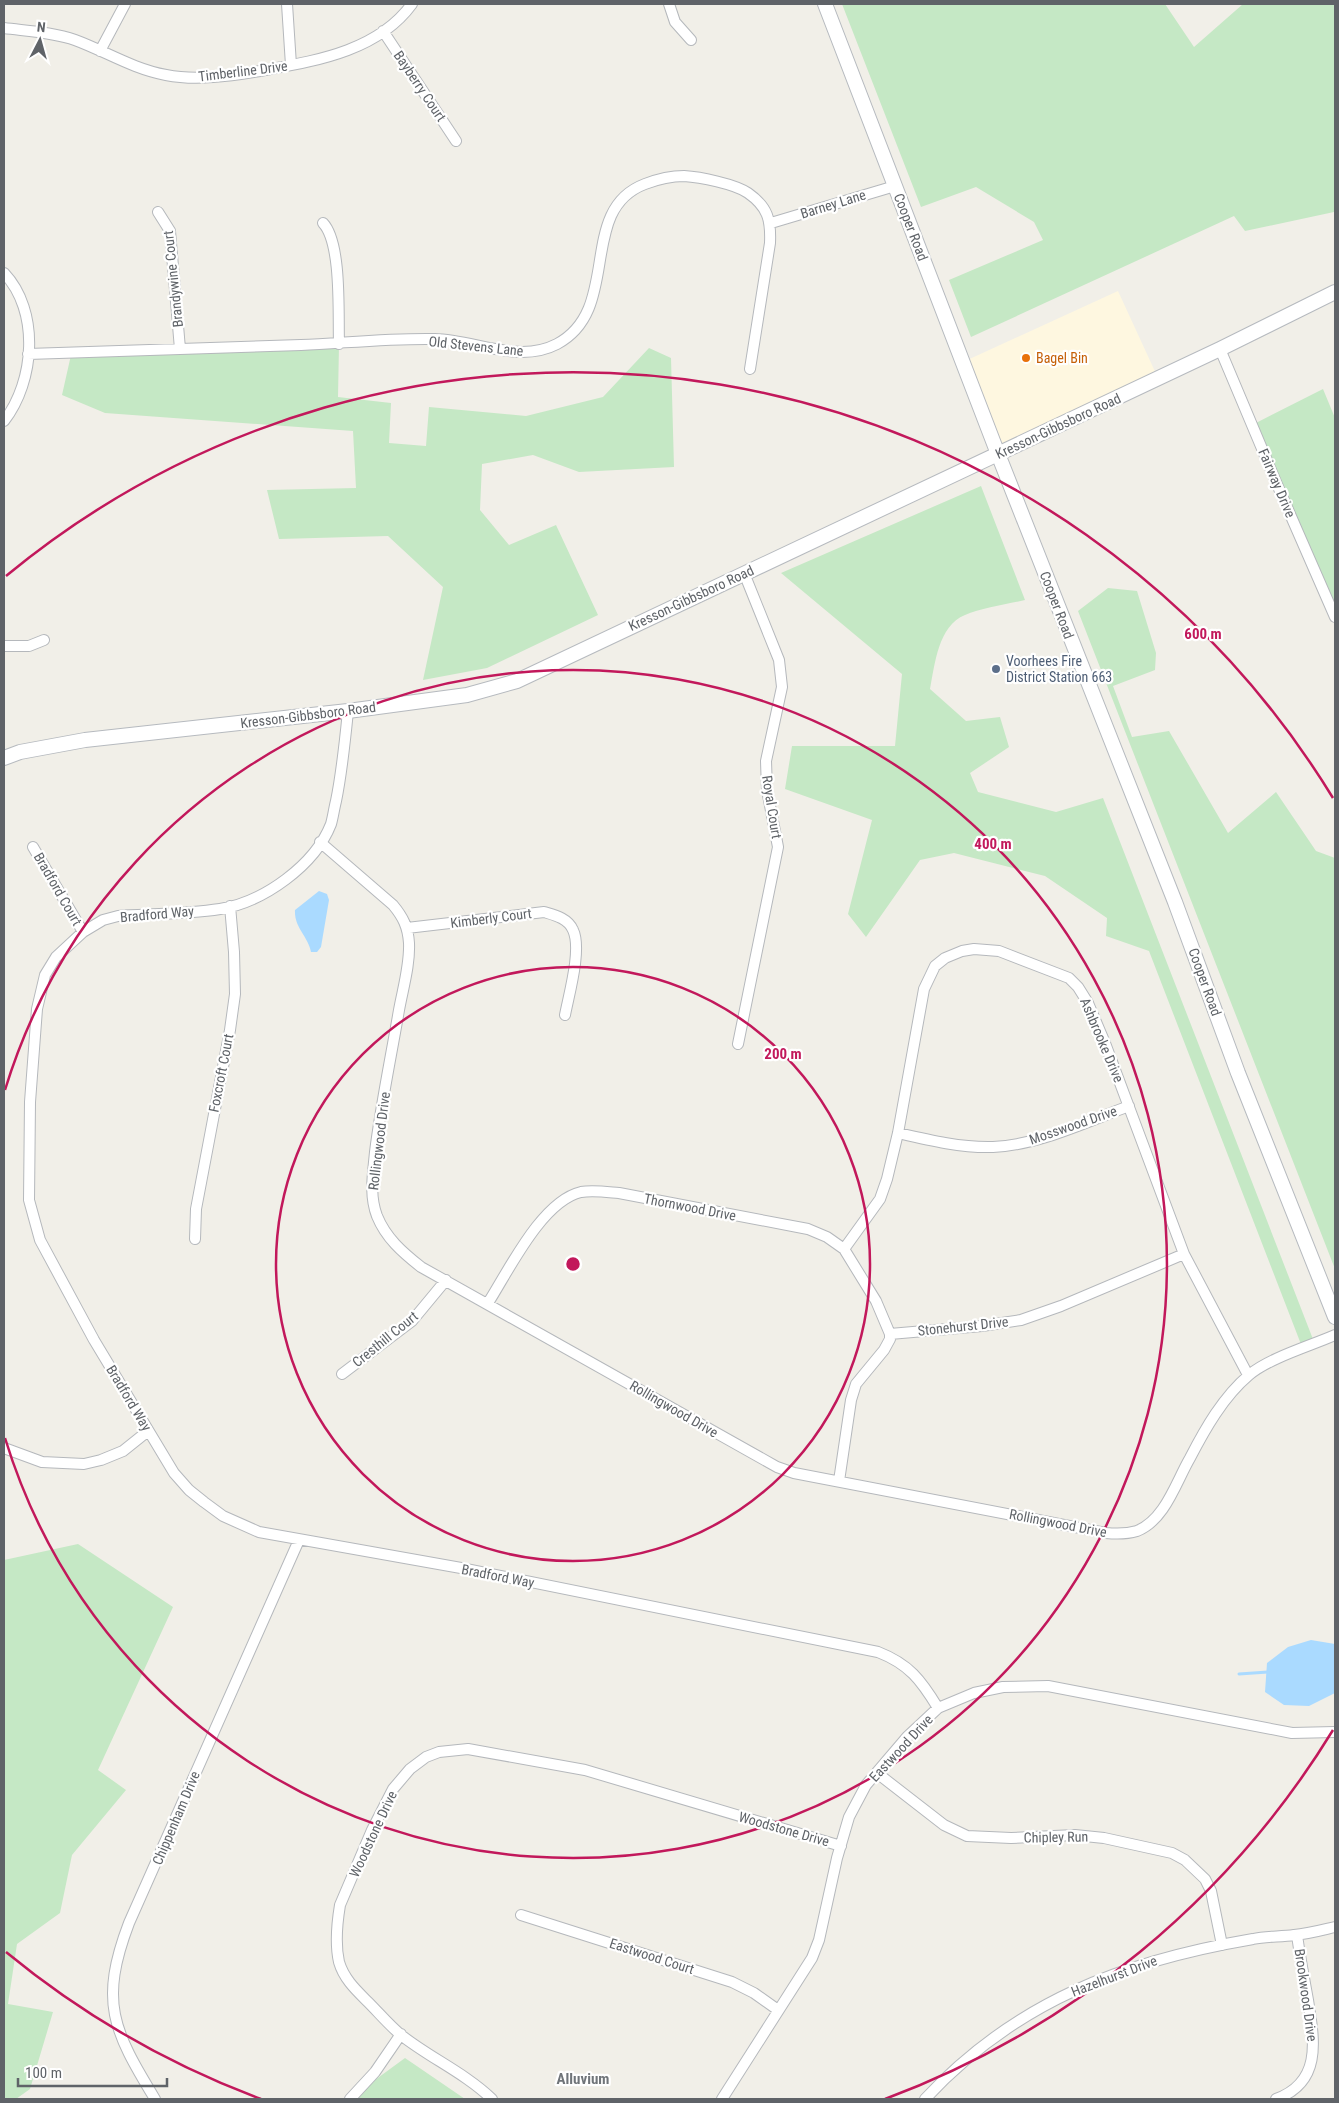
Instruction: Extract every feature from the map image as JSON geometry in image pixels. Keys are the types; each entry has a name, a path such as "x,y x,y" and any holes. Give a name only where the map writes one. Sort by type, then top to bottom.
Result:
{"street":[{"path":"100,52 125,4"},
{"path":"287,4 291,65"},
{"name":"Timberline Drive","path":"4,28 73,39 128,64 166,75 180,77 240,74 316,61 345,51 392,25 412,4"},
{"path":"669,4 675,22 691,40"},
{"name":"Cooper Road","path":"825,4 998,454 1175,902 1242,1082 1335,1317"},
{"name":"Bayberry Court","path":"383,31 456,141"},
{"name":"Old Stevens Lane","path":"28,354 435,339 526,352 542,350 559,343 579,328 586,316 592,300 606,228 616,204 636,187 670,176 700,177 746,192 762,205 770,223"},
{"name":"Barney Lane","path":"770,223 895,186"},
{"name":"Brandywine Court","path":"158,212 170,232 180,349"},
{"path":"750,369 770,243 770,223"},
{"path":"323,224 329,229 336,252 339,344"},
{"path":"4,273 25,309 28,321 28,354 24,380 17,400 4,420"},
{"name":"Kresson-Gibbsboro Road","path":"4,758 20,752 85,740 348,711 467,695 516,681 1220,349 1335,292"},
{"name":"Fairway Drive","path":"1220,349 1335,617"},
{"name":"Royal Court","path":"738,1044 778,847 767,790 766,761 782,687 779,660 744,574"},
{"path":"4,646 29,646 44,640"},
{"name":"Bradford Way","path":"348,711 339,788 330,824 320,842 300,867 287,879 264,893 221,909 118,916 104,920 83,932 56,957 45,975 37,1009 30,1102 30,1200 40,1240 94,1340 174,1473 189,1490 223,1516 259,1532 461,1568 878,1652 892,1657 908,1667 920,1680 938,1708"},
{"name":"Rollingwood Drive","path":"320,842 393,905 403,916 407,928 409,959 378,1129 372,1183 372,1200 377,1216 398,1250 421,1266 777,1467 794,1473 1106,1533 1121,1534 1137,1530 1159,1513 1216,1414 1228,1396 1248,1375 1260,1367 1335,1335"},
{"name":"Bradford Court","path":"33,847 83,932"},
{"name":"Foxcroft Court","path":"195,1239 196,1209 230,1030 235,994 230,906"},
{"name":"Kimberly Court","path":"407,928 544,912 557,916 567,922 573,930 576,942 576,956 565,1016"},
{"name":"Ashbrooke Drive","path":"844,1249 880,1199 887,1179 898,1133 924,989 935,966 946,958 962,951 974,949 999,950 1069,978 1074,982 1088,1003 1184,1254 1248,1375"},
{"name":"Mosswood Drive","path":"898,1133 974,1146 1011,1145 1043,1137 1129,1106"},
{"name":"Thornwood Drive","path":"488,1303 546,1213 567,1197 580,1192 595,1191 619,1193 808,1229 826,1237 844,1249 876,1301 890,1334"},
{"name":"Stonehurst Drive","path":"890,1334 982,1326 1020,1320 1061,1306 1184,1254"},
{"name":"Cresthill Court","path":"342,1374 412,1321 446,1280"},
{"path":"839,1481 851,1400 856,1384 884,1350 890,1334"},
{"path":"4,1448 42,1462 84,1464 101,1460 122,1451 148,1430"},
{"name":"Chippenham Drive","path":"155,2099 128,2056 117,2027 112,1990 118,1952 129,1922 299,1540"},
{"name":"Eastwood Drive","path":"722,2099 805,1971 819,1940 840,1846 849,1818 866,1785 907,1738 938,1708 974,1693 1003,1687 1048,1686 1292,1733 1335,1732"},
{"name":"Woodstone Drive","path":"492,2099 478,2086 401,2034 354,1988 344,1975 339,1962 337,1947 340,1905 372,1830 393,1789 402,1777 426,1757 438,1752 468,1749 585,1770 840,1846"},
{"name":"Chipley Run","path":"877,1773 944,1825 967,1836 1011,1838 1075,1834 1104,1838 1172,1853 1185,1860 1205,1879 1211,1891 1222,1945"},
{"name":"Eastwood Court","path":"521,1915 732,1982 754,1992 778,2010"},
{"name":"Hazelhurst Drive","path":"925,2099 944,2079 985,2044 1015,2022 1074,1990 1156,1959 1255,1938 1297,1935 1335,1927"},
{"name":"Brookwood Drive","path":"1276,2099 1297,2087 1311,2066 1314,2051 1297,1935"},
{"path":"350,2099 376,2072 401,2034"}],"shaded area":[{"path":"1118,291 1158,378 998,454 963,362"}],"green space":[{"path":"842,4 1165,4 1194,47 1243,4 1335,4 1334,212 1245,231 1234,216 971,337 949,280 1043,240 1034,222 976,187 921,207"},
{"path":"339,345 338,397 391,403 389,443 426,446 429,407 526,416 603,397 649,348 671,358 674,467 579,472 533,455 482,464 480,510 509,545 556,525 598,615 487,668 423,680 443,587 388,536 279,539 267,490 356,488 353,431 105,413 62,395 71,355"},
{"path":"1323,389 1335,418 1335,619 1252,425"},
{"path":"981,486 1025,600 979,610 956,620 943,637 939,647 930,689 966,721 1000,717 1009,747 970,773 978,792 1056,812 1103,798 1316,1347 1304,1352 1149,951 1106,936 1107,918 1045,876 954,853 920,860 866,937 848,914 872,820 785,789 792,746 895,746 902,674 781,573"},
{"path":"1108,588 1137,591 1156,653 1155,670 1113,686 1132,737 1169,731 1228,833 1276,792 1316,851 1335,858 1335,1269 1078,611"},
{"path":"78,1544 173,1607 98,1770 126,1790 72,1855 60,1913 17,1944 8,2004 53,2012 30,2089 16,2099 4,2099 4,1560"},
{"path":"405,2058 465,2099 349,2099"}],"water":[{"path":"319,891 327,894 329,900 321,947 317,952 311,952 297,922 295,910"},
{"path":"1311,1640 1335,1644 1335,1693 1309,1706 1284,1705 1265,1692 1267,1663 1288,1647"}],"waterway":[{"path":"1239,1674 1268,1672"}],"place":[{"name":"Bagel Bin","path":"1026,358"},
{"name":"Voorhees Fire District Station 663","path":"996,669"}],"district":[{"name":"Alluvium","path":"583,2079"}]}
